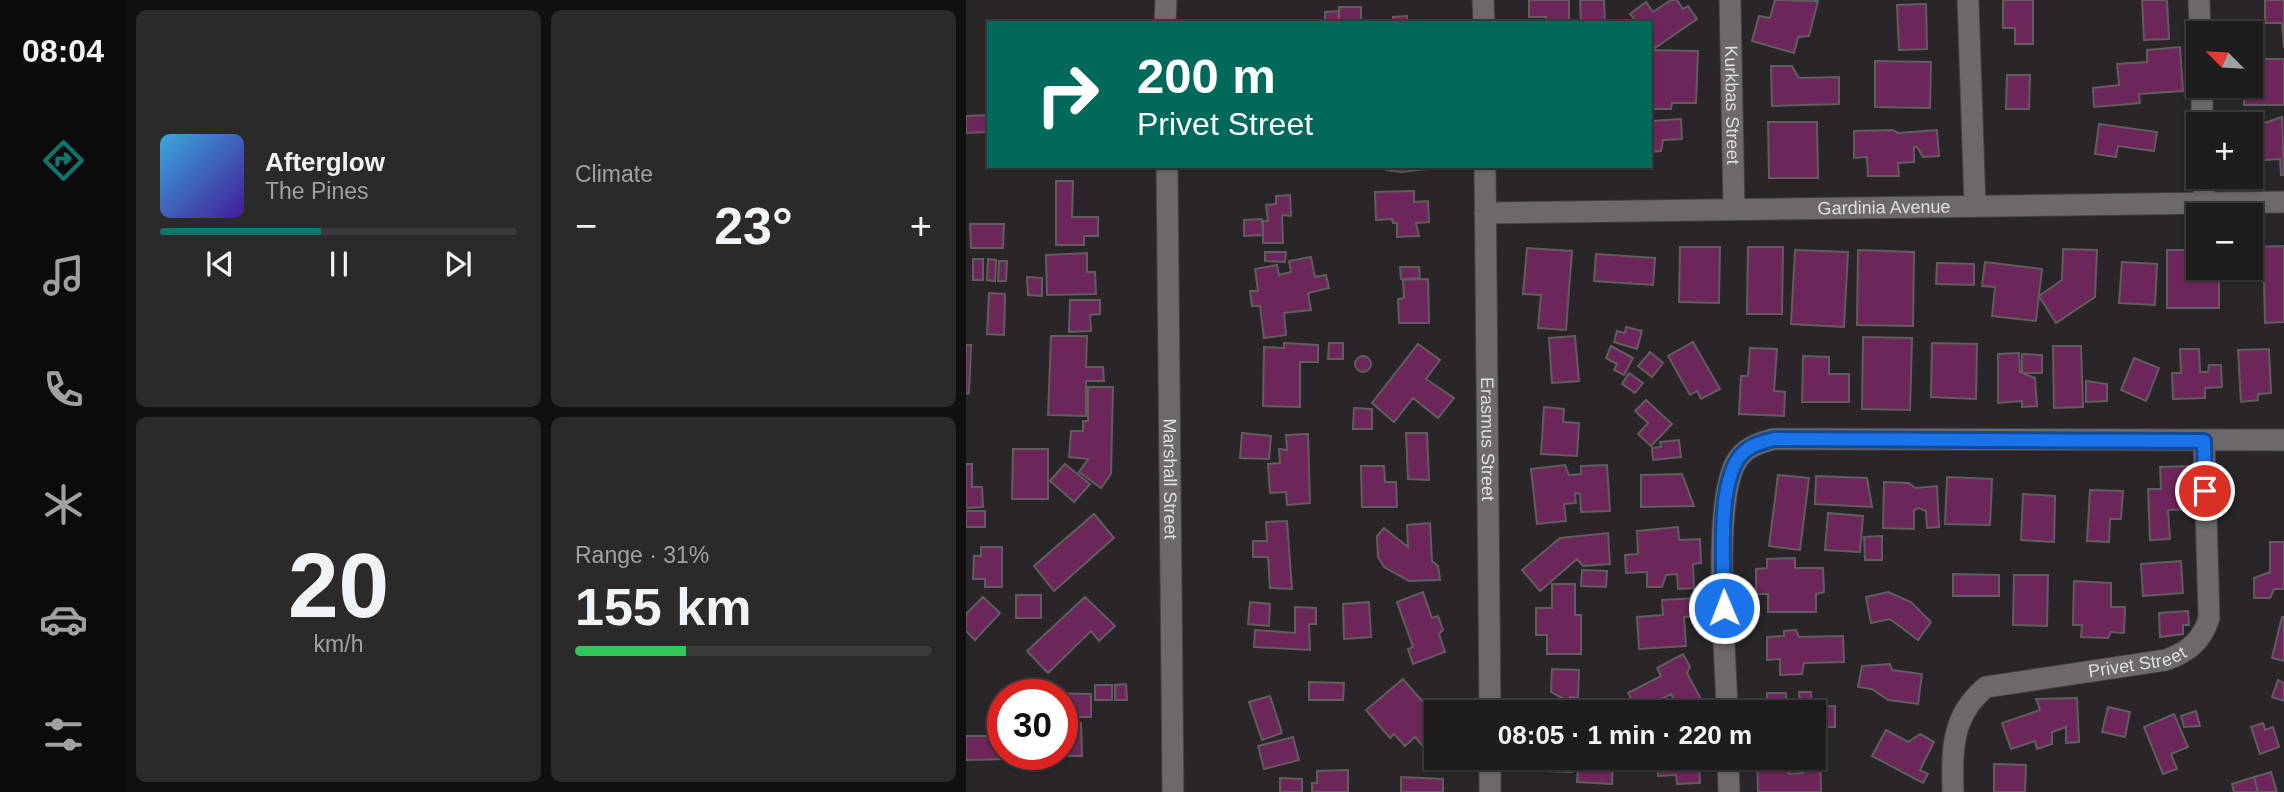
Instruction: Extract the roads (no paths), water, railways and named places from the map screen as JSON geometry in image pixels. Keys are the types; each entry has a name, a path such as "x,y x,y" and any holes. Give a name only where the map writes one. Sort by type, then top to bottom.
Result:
{"street":[{"path":"1165,21 1166,0"},
{"path":"1483,0 1484,21"},
{"name":"Kurkbas Street","path":"1730,0 1734,209"},
{"path":"1968,0 1975,206"},
{"path":"2199,0 2200,21"},
{"name":"Marshall Street","path":"1167,168 1173,792"},
{"name":"Erasmus Street","path":"1485,168 1490,700"},
{"path":"2204,189 2204,202"},
{"name":"Gardinia Avenue","path":"1485,213 2284,202"},
{"path":"1727,700 1723,555 1726,498 1735,463 1743,452 1758,443 1774,439 2284,440"},
{"name":"Privet Street","path":"1953,792 1955,732 1960,717 1973,698 1986,687 2166,660 2183,653 2205,631 2209,618 2204,441"},
{"path":"1490,770 1490,792"},
{"path":"1728,770 1729,792"}]}
